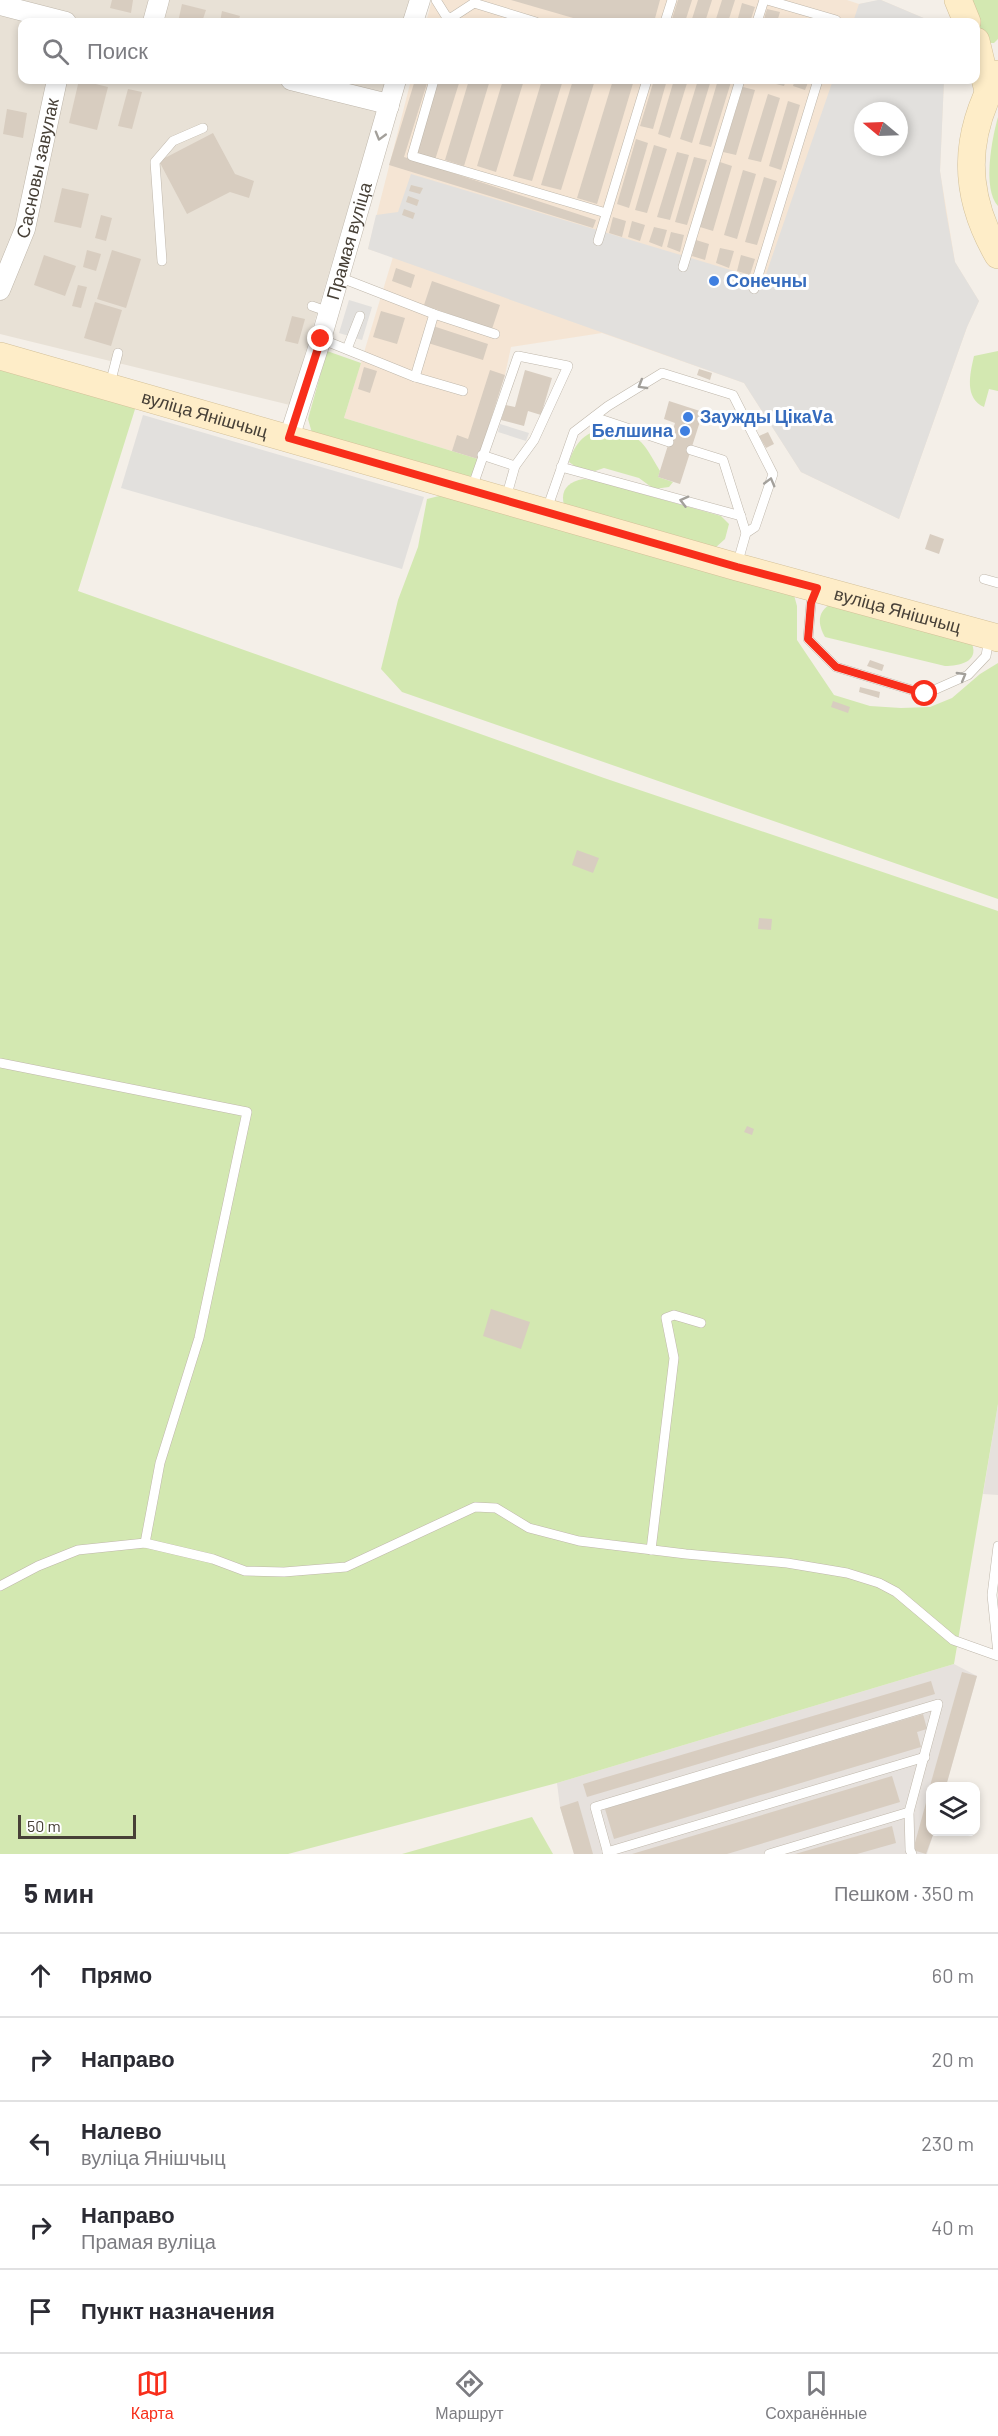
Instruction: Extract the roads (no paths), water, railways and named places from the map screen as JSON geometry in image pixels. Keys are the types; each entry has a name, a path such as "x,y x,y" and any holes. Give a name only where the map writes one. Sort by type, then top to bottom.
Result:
{"street":[{"path":"154,18 159,0"},
{"path":"958,0 966,18"},
{"path":"0,5 50,18"},
{"path":"980,52 993,82 975,134 971,177 978,215 998,255"},
{"name":"Сасновы завулак","path":"0,291 25,230 56,84"},
{"path":"307,84 389,106"},
{"name":"Прамая вуліца","path":"289,438 321,339 320,309 339,277 395,84"},
{"name":"вуліца Янішчыц","path":"0,356 737,567 995,634"}],"lane":[{"path":"666,18 672,0"},
{"path":"758,18 765,0 829,18"},
{"path":"454,18 474,2 524,18"},
{"path":"424,6 448,18"},
{"path":"433,84 412,156 606,213"},
{"path":"598,241 646,84"},
{"path":"683,267 739,84"},
{"path":"754,289 817,84"},
{"path":"162,261 155,162 173,141 203,128"},
{"path":"339,277 434,314 495,334"},
{"path":"415,377 434,314"},
{"path":"347,349 360,316"},
{"path":"321,339 415,377 463,391"},
{"path":"110,386 118,353"},
{"path":"471,490 518,356 568,366 534,440 515,466 506,500"},
{"path":"545,513 574,432 662,373 733,395 773,474 755,527 746,533"},
{"path":"594,417 669,442"},
{"path":"691,450 723,460 746,533 737,567"},
{"path":"482,455 515,466"},
{"path":"561,467 741,516"},
{"path":"984,579 998,583"},
{"path":"817,588 811,603 808,639 836,667 925,694 968,675 986,656 995,634"},
{"path":"0,1063 247,1112 199,1338 160,1463 145,1543"},
{"path":"651,1550 674,1358 666,1318 674,1315 701,1323"},
{"path":"0,1586 30,1570 78,1550 145,1543 213,1559 244,1571 284,1572 346,1567 475,1507 496,1508 529,1528 579,1541 787,1563 848,1573 879,1583 896,1592 953,1640 998,1655 992,1595 998,1546"},
{"path":"912,1854 909,1812 925,1757 938,1704 595,1807 608,1853 925,1757"},
{"path":"770,1854 909,1812"}],"place":[{"name":"Сонечны","path":"714,281"},
{"name":"Заужды ЦікаVа","path":"688,417"},
{"name":"Белшина","path":"685,431"}]}
